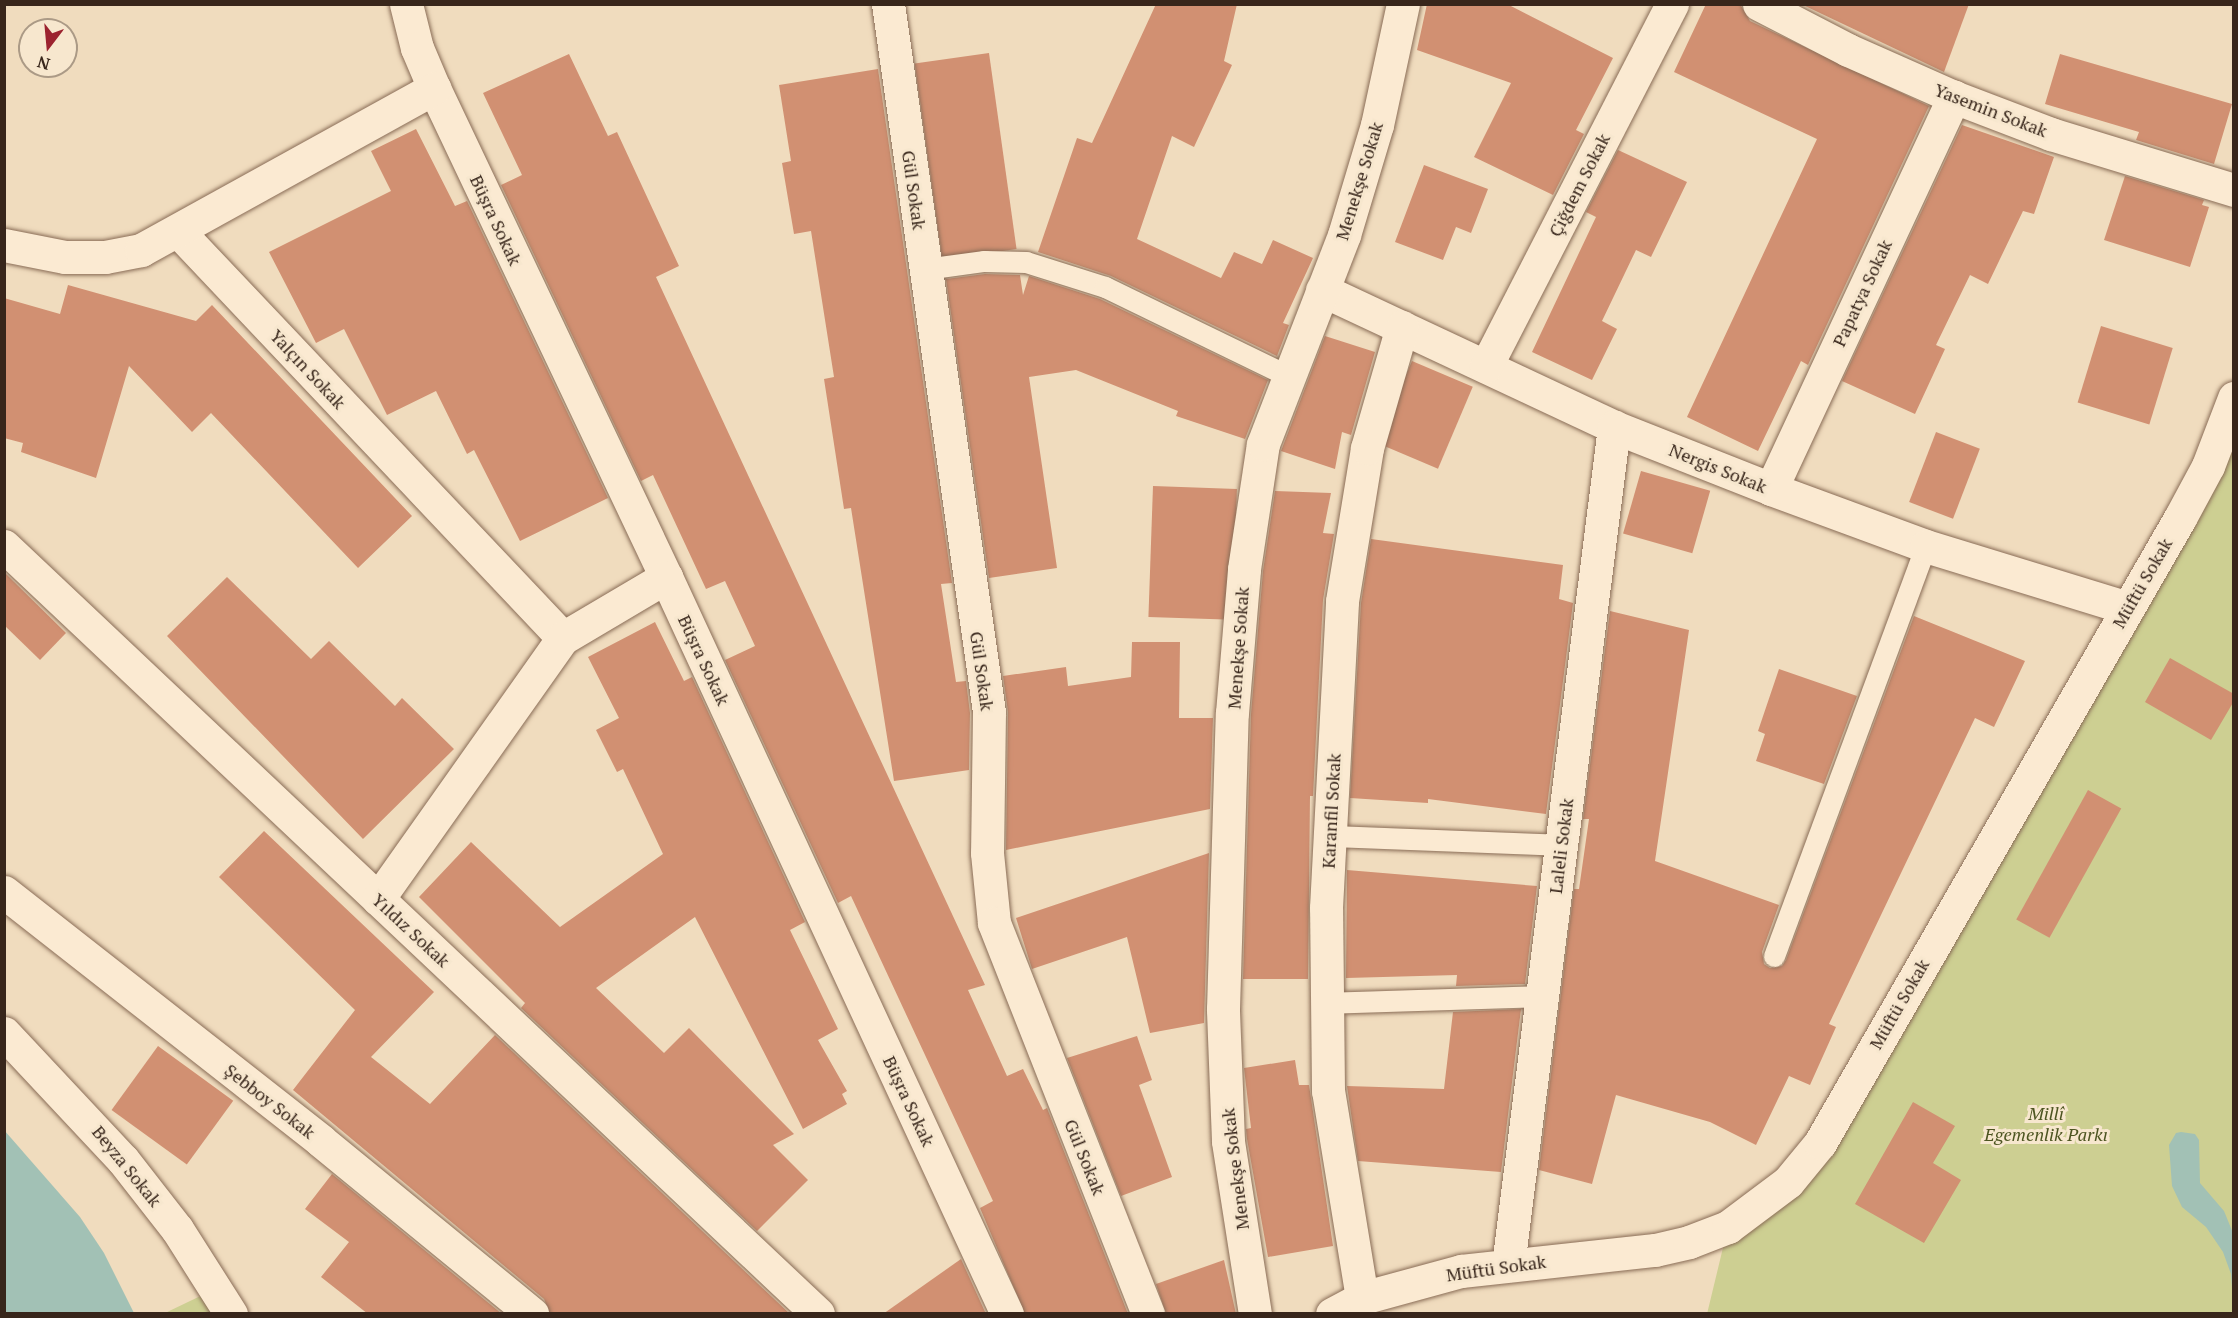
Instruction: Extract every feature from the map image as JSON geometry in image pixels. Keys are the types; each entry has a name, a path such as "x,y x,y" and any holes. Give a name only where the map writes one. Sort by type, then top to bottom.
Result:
{"street":[{"name":"Büşra Sokak","path":"406,4 417,48 434,88 666,577 1007,1314"},
{"name":"Gül Sokak","path":"888,4 989,712 987,853 994,923 1148,1314"},
{"name":"Menekşe Sokak","path":"1255,1314 1227,1117 1223,1009 1232,713 1251,503 1263,444 1344,235 1377,125 1403,4"},
{"name":"Çiğdem Sokak","path":"1486,366 1672,4"},
{"name":"Yasemin Sokak","path":"1759,4 1848,50 1954,97 2051,134 2234,190"},
{"path":"4,245 65,257 105,257 141,250 434,88"},
{"name":"Papatya Sokak","path":"1771,489 1954,97"},
{"name":"Yalçın Sokak","path":"178,231 562,638"},
{"name":"Nergis Sokak","path":"1322,290 1614,427 1771,489 1926,546 2128,608"},
{"name":"Karanfil Sokak","path":"1362,1298 1328,1091 1324,1003 1330,836 1342,601 1367,448 1402,327"},
{"name":"Müftü Sokak","path":"1332,1314 1362,1298 1461,1271 1655,1250 1689,1242 1728,1227 1758,1208 1788,1182 1820,1143 2128,608 2208,466 2234,398"},
{"name":"Laleli Sokak","path":"1508,1265 1614,427"},
{"name":"Yıldız Sokak","path":"4,546 818,1314"},
{"path":"378,899 562,638 666,577"},
{"name":"Şebboy Sokak","path":"4,892 321,1141 532,1314"},
{"name":"Beyza Sokak","path":"4,1033 123,1160 177,1229 231,1314"}],"lane":[{"path":"925,269 984,261 1026,262 1105,287 1288,376"},
{"path":"1774,956 1926,546"},
{"path":"1330,836 1561,845"},
{"path":"1324,1003 1542,996"}],"green space":[{"name":"Millî Egemenlik Parkı","path":"2233,398 2233,1313 1707,1314 1728,1227 1788,1182"},
{"path":"215,1289 231,1314 163,1314"}],"shaded area":[{"path":"4,1130 80,1217 104,1253 134,1313 5,1313"},
{"path":"2176,1133 2195,1134 2199,1140 2200,1183 2224,1211 2233,1233 2233,1302 2231,1274 2223,1252 2206,1227 2182,1207 2172,1186 2169,1145"}],"building":[{"path":"1156,4 1237,4 1224,61 1232,65 1194,147 1172,136 1137,239 1221,278 1234,252 1262,264 1273,240 1313,258 1283,323 1289,325 1277,356 1111,276 1038,252 1077,138 1092,143"},
{"path":"1427,4 1507,4 1613,58 1576,130 1584,134 1553,195 1474,157 1511,83 1417,50"},
{"path":"1706,4 1740,4 1750,21 1929,106 1808,365 1801,361 1758,451 1687,417 1817,139 1674,72"},
{"path":"1801,4 1969,4 1944,72"},
{"path":"989,53 1017,249 942,260 915,63"},
{"path":"569,54 608,136 617,132 679,266 656,277 985,985 968,990 1007,1076 1023,1069 1043,1110 1047,1108 1128,1314 1025,1314 980,1208 993,1201 851,896 838,903 725,660 755,646 725,581 706,589 653,475 641,481 501,185 522,175 483,93"},
{"path":"2060,54 2232,104 2214,164 2136,140 2139,132 2045,104"},
{"path":"878,69 952,583 941,584 956,682 966,681 970,713 969,770 894,781 851,508 844,509 824,379 834,377 811,231 794,234 782,163 791,161 779,85"},
{"path":"1962,125 2054,157 2034,214 2023,211 1988,284 1970,275 1936,345 1945,349 1915,414 1842,381"},
{"path":"416,129 455,206 467,201 608,498 520,541 474,450 467,454 436,391 387,415 344,329 316,343 269,252 391,191 371,151"},
{"path":"1618,150 1687,182 1651,257 1636,250 1602,321 1617,329 1592,380 1532,352 1596,217 1586,212"},
{"path":"1424,165 1488,189 1471,233 1456,227 1443,260 1395,242"},
{"path":"2125,176 2204,200 2202,205 2209,207 2190,267 2104,240"},
{"path":"985,274 1020,275 1023,295 1029,276 1100,299 1268,380 1245,439 1176,416 1178,411 1076,370 1029,377 1057,568 989,578 946,279"},
{"path":"68,285 196,321 212,305 412,516 358,568 211,413 192,432 129,366 96,478 21,452 23,443 4,438 4,298 60,314"},
{"path":"2101,326 2173,348 2149,424 2078,403"},
{"path":"1325,336 1375,352 1351,435 1342,432 1335,469 1281,451"},
{"path":"1412,361 1473,387 1438,469 1377,443"},
{"path":"1936,432 1980,449 1953,519 1909,502"},
{"path":"1641,471 1710,491 1692,553 1623,533"},
{"path":"1153,486 1237,489 1232,620 1148,617"},
{"path":"1275,491 1331,493 1323,533 1334,534 1323,600 1313,796 1310,796 1308,979 1243,979 1251,714 1263,571"},
{"path":"1371,539 1563,565 1559,599 1573,603 1546,814 1428,799 1428,803 1350,798 1361,603"},
{"path":"4,572 66,633 40,660 4,625"},
{"path":"227,577 311,659 329,641 395,706 402,698 454,749 363,839 167,636"},
{"path":"1610,611 1689,630 1655,861 1779,905 1762,952 1764,964 1770,968 1782,966 1786,960 1914,616 2025,661 1994,727 1975,718 1829,1024 1836,1027 1810,1085 1789,1076 1756,1145 1710,1122 1616,1095 1592,1184 1539,1170 1574,889 1579,889 1589,819 1583,819"},
{"path":"655,622 684,681 692,677 805,922 790,930 838,1029 818,1040 847,1091 842,1094 847,1104 803,1129 695,917 596,988 664,1053 689,1028 794,1134 773,1145 808,1180 757,1231 521,1008 525,1003 419,897 471,842 560,927 663,854 623,769 617,772 596,730 619,718 588,657"},
{"path":"1132,642 1180,642 1179,718 1213,718 1210,809 1006,850 1008,712 1003,676 1066,667 1068,686 1131,677"},
{"path":"2170,658 2234,694 2234,701 2211,740 2145,702"},
{"path":"1779,669 1857,696 1824,784 1756,761 1765,734 1758,731"},
{"path":"2088,790 2121,808 2049,938 2016,919"},
{"path":"264,831 434,992 371,1057 430,1104 495,1035 790,1314 550,1314 544,1299 293,1090 355,1010 219,877"},
{"path":"1209,853 1204,1023 1150,1033 1127,937 1032,969 1016,918"},
{"path":"1347,870 1537,886 1525,984 1456,986 1457,975 1346,978"},
{"path":"1521,1009 1501,1172 1358,1161 1347,1086 1444,1089 1453,1012"},
{"path":"1137,1036 1152,1080 1139,1085 1172,1177 1121,1196 1067,1058"},
{"path":"158,1046 233,1101 187,1165 112,1110"},
{"path":"1295,1060 1299,1085 1309,1085 1333,1246 1268,1257 1247,1139 1246,1129 1251,1128 1244,1068"},
{"path":"1913,1102 1955,1126 1933,1163 1961,1180 1924,1243 1855,1204"},
{"path":"332,1174 502,1314 368,1314 321,1277 349,1242 305,1209"},
{"path":"961,1259 986,1314 883,1314"},
{"path":"1224,1260 1236,1314 1166,1314 1156,1284"}]}
